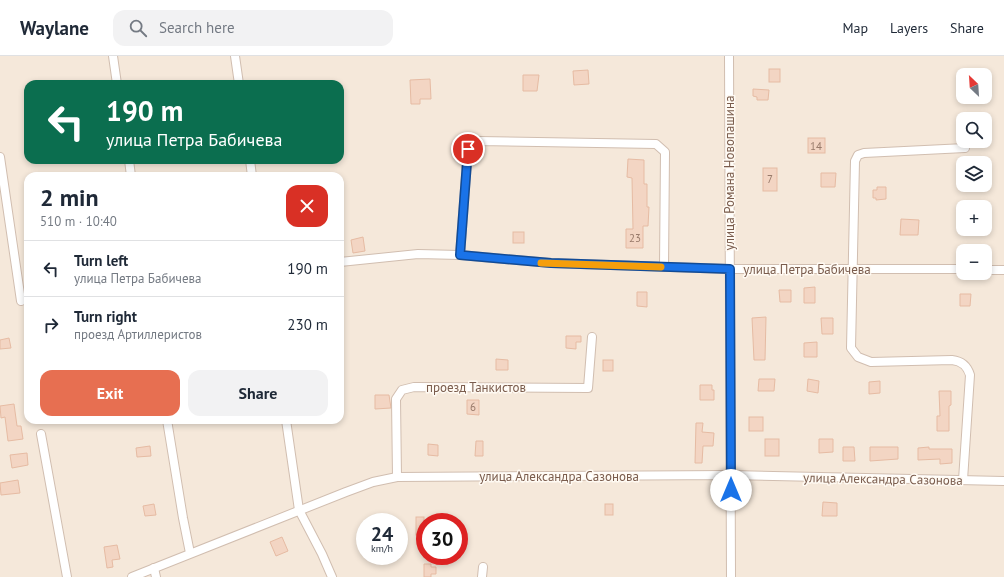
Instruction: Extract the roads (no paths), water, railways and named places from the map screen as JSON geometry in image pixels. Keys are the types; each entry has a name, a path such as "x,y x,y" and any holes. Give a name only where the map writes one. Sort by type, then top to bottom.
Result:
{"street":[{"path":"113,56 116,80"},
{"path":"236,56 239,80"},
{"name":"улица Романа Новопашина","path":"728,56 731,577"},
{"path":"460,255 468,149 478,141 656,144 665,152 664,267"},
{"path":"963,480 970,374 969,370 963,364 952,360 871,362 858,357 852,348 855,161 858,155 864,153 964,148"},
{"path":"0,157 21,301"},
{"name":"улица Петра Бабичева","path":"344,262 418,254 460,255 551,263 730,269 956,270"},
{"path":"992,270 1004,270"},
{"name":"проезд Танкистов","path":"397,477 396,399 402,390 414,387 588,388 592,337"},
{"path":"169,424 190,553"},
{"path":"287,424 299,510 332,577"},
{"path":"41,434 67,577"},
{"name":"улица Александра Сазонова","path":"132,577 373,482 397,477 731,475 1004,481"},
{"path":"482,577 483,567"},
{"path":"154,568 156,577"}]}
